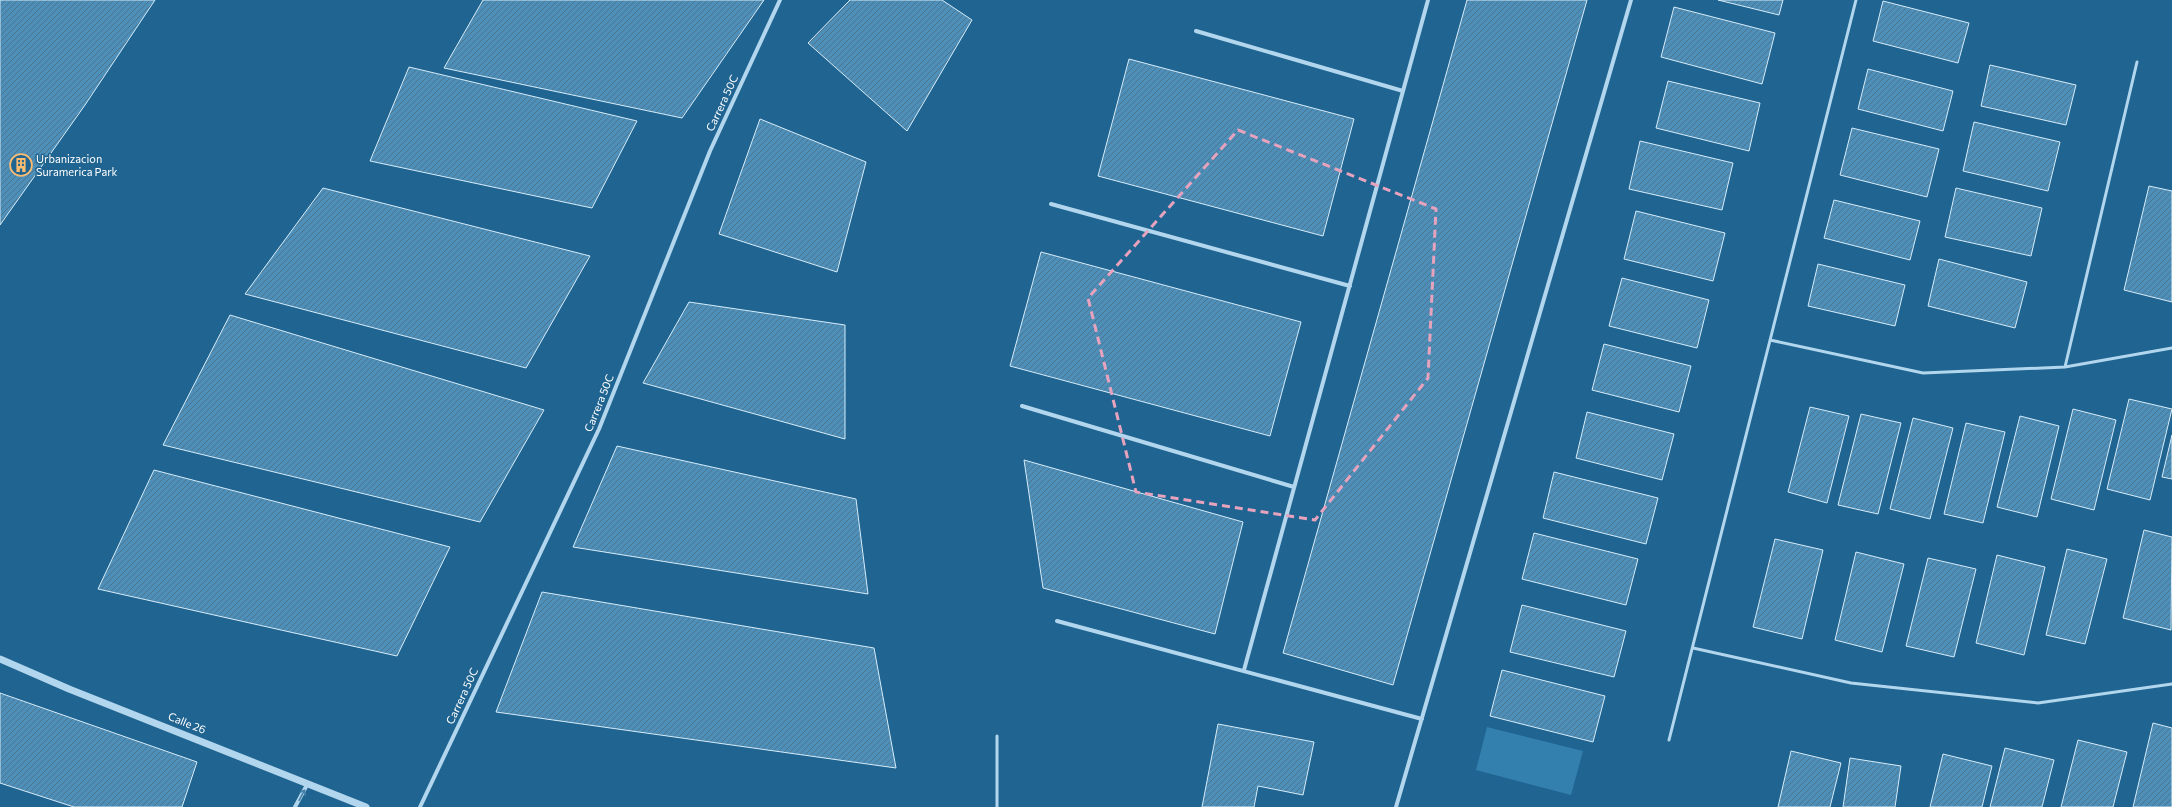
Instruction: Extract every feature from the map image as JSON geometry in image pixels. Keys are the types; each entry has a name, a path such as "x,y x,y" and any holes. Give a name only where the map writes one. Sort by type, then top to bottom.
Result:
{"street":[{"name":"Carrera 50C","path":"420,807 599,429 710,151 780,0"},
{"path":"1244,670 1428,0"},
{"path":"1396,807 1631,0"},
{"path":"1196,31 1404,91"},
{"path":"1051,204 1350,286"},
{"path":"1022,406 1294,487"},
{"path":"1057,621 1422,719"},
{"name":"Calle 26","path":"0,659 69,689 366,807"},
{"path":"295,807 308,783"}],"lane":[{"path":"1669,740 1856,0"},
{"path":"2065,367 2137,62"},
{"path":"1770,340 1923,373 2065,367 2172,348"},
{"path":"1693,648 1851,683 2038,703 2172,684"},
{"path":"997,736 997,807"}],"highlighted area":[{"path":"1238,130 1436,209 1428,378 1315,520 1136,492 1088,298"}],"shaded area":[{"path":"1487,727 1583,751 1571,795 1476,770"}],"building":[{"name":"Urbanizacion Suramerica Park","path":"0,0 155,0 85,105 0,225"},
{"path":"483,0 764,0 682,118 444,68"},
{"path":"850,0 942,0 972,20 907,131 808,43"},
{"path":"1467,0 1587,0 1393,685 1283,653"},
{"path":"1718,0 1783,0 1779,15"},
{"path":"1883,1 1969,23 1958,63 1873,41"},
{"path":"1674,7 1775,33 1762,84 1661,57"},
{"path":"1129,59 1354,119 1323,236 1098,176"},
{"path":"1990,65 2076,85 2066,125 1981,106"},
{"path":"409,67 637,121 592,208 370,161"},
{"path":"1868,69 1953,91 1943,131 1858,109"},
{"path":"1668,81 1760,103 1749,151 1656,128"},
{"path":"760,119 866,162 837,272 719,234"},
{"path":"1974,122 2060,142 2048,191 1963,171"},
{"path":"1852,128 1939,149 1927,197 1840,175"},
{"path":"1640,141 1733,163 1722,210 1629,189"},
{"path":"2149,186 2172,191 2172,302 2124,290"},
{"path":"323,188 590,256 526,368 245,294"},
{"path":"1956,188 2042,208 2031,256 1945,237"},
{"path":"1834,200 1920,221 1910,260 1824,238"},
{"path":"1636,211 1725,233 1713,281 1624,259"},
{"path":"1041,252 1301,322 1270,436 1010,366"},
{"path":"1939,259 2027,282 2015,328 1928,306"},
{"path":"1818,264 1905,285 1895,326 1808,306"},
{"path":"1622,278 1709,300 1697,348 1609,326"},
{"path":"689,302 845,325 845,439 643,383"},
{"path":"230,315 544,410 480,522 163,445"},
{"path":"1604,344 1691,366 1679,412 1592,390"},
{"path":"2129,399 2172,409 2150,500 2107,489"},
{"path":"1810,407 1849,416 1827,503 1788,492"},
{"path":"2073,409 2116,420 2094,510 2051,499"},
{"path":"1587,412 1674,434 1662,480 1576,458"},
{"path":"1861,414 1901,423 1878,514 1838,505"},
{"path":"2020,416 2059,426 2037,517 1997,507"},
{"path":"1913,418 1953,428 1930,519 1890,509"},
{"path":"1966,423 2005,432 1983,523 1944,514"},
{"path":"2172,435 2172,479 2162,477"},
{"path":"617,446 856,499 868,594 573,547"},
{"path":"1024,460 1243,522 1215,634 1043,588"},
{"path":"154,470 450,547 397,656 98,589"},
{"path":"1554,472 1658,498 1646,544 1543,518"},
{"path":"2144,530 2172,537 2171,630 2123,618"},
{"path":"1534,533 1638,559 1626,605 1522,579"},
{"path":"1775,539 1823,550 1802,639 1753,627"},
{"path":"2067,549 2107,559 2085,644 2046,635"},
{"path":"1856,552 1904,564 1882,652 1835,640"},
{"path":"1997,555 2045,567 2024,655 1976,643"},
{"path":"1928,558 1976,569 1954,657 1906,646"},
{"path":"542,592 874,648 896,768 496,712"},
{"path":"1522,605 1626,631 1614,677 1510,652"},
{"path":"1502,670 1605,696 1593,742 1490,716"},
{"path":"0,693 197,762 182,807 74,807 0,783"},
{"path":"2153,723 2172,728 2172,807 2133,807"},
{"path":"1218,724 1314,742 1303,795 1258,786 1254,807 1202,807"},
{"path":"2078,740 2127,752 2113,807 2061,807"},
{"path":"2005,748 2054,760 2042,807 1990,807"},
{"path":"1791,751 1841,763 1830,807 1778,807"},
{"path":"1943,754 1992,766 1982,807 1930,807"},
{"path":"1850,758 1901,766 1895,807 1843,807"}],"place":[{"name":"Urbanizacion Suramerica Park","path":"21,165"}]}
